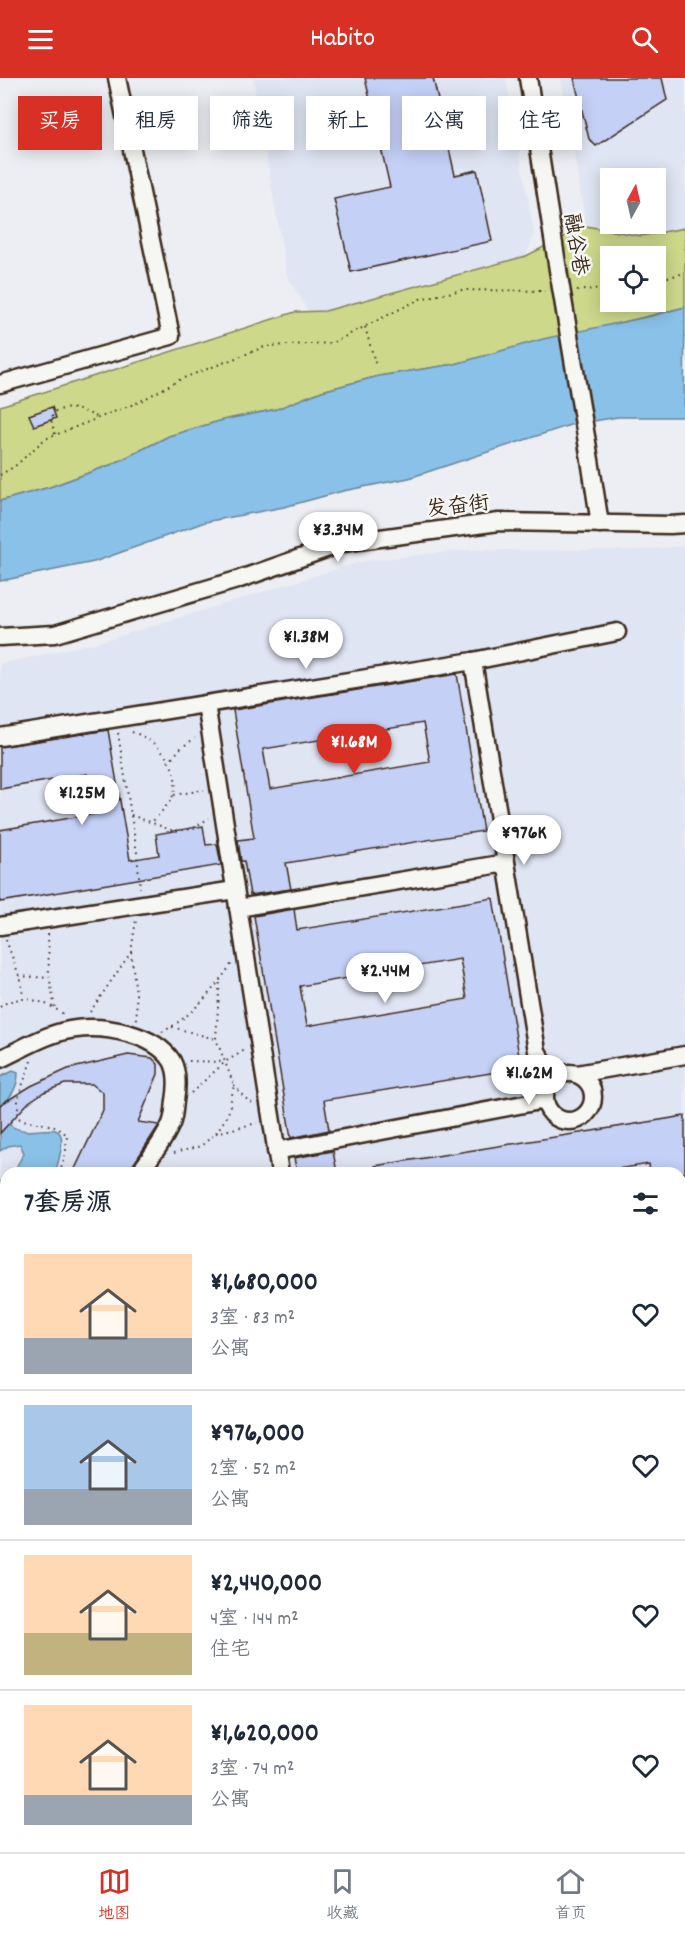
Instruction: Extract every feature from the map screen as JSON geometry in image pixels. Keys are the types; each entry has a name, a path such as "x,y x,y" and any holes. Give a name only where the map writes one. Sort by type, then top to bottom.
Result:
{"street":[{"path":"0,384 171,336 117,78"},
{"name":"融谷巷","path":"528,78 600,524"},
{"name":"发奋街","path":"0,637 55,634 237,580 343,543 499,522 685,524"},
{"path":"0,737 116,723 206,704 473,661 617,632"},
{"path":"473,661 537,1051 553,1079"},
{"path":"206,704 279,1167"},
{"path":"238,908 506,863"},
{"path":"0,926 235,890"},
{"path":"0,1059 37,1041 77,1027 106,1029 141,1038 159,1046 173,1062 177,1086 175,1106 173,1121 144,1167"},
{"path":"576,1074 590,1084 593,1100 587,1113 573,1120 558,1118 552,1114 545,1100 548,1085 560,1074 576,1074 685,1055"},
{"path":"276,1151 545,1100"}],"path":[{"path":"666,278 685,273"},
{"path":"573,291 600,288"},
{"path":"0,476 15,466 45,439 139,402 182,379 267,346 332,343 420,299 462,290 551,291"},
{"path":"365,327 376,366"},
{"path":"55,435 51,420 57,410 68,407 80,409 99,418"},
{"path":"116,723 141,735 164,753 176,779 174,795 151,823"},
{"path":"116,723 137,853 140,893 131,952 141,1038 172,1027 205,998 244,945"},
{"path":"168,762 181,748 210,728"},
{"path":"174,795 189,791 219,789"},
{"path":"131,815 174,831 192,829 213,816 222,807"},
{"path":"47,919 49,978 55,1009"},
{"path":"0,926 20,976 23,999"},
{"path":"0,1007 23,999 42,1001 77,1027 98,1002 131,952"},
{"path":"20,976 49,978"},
{"path":"220,978 216,1039 234,1085 244,1097 271,1116"},
{"path":"0,1003 4,1004"},
{"path":"172,1027 216,1039"},
{"path":"37,1041 18,1098 18,1118 31,1123 56,1125 67,1135 62,1167"},
{"path":"175,1106 225,1062 259,1041"},
{"path":"166,1055 195,1062 225,1062"},
{"path":"151,1158 201,1146 216,1133 228,1115 234,1085"},
{"path":"216,1133 271,1116"}],"shaded area":[{"path":"253,78 506,78 509,96 498,96 498,150 519,150 534,233 526,256 325,311 308,311 287,276 265,150 294,150 294,96 256,96"},
{"path":"561,78 685,78 685,228 666,231 666,168 600,168 600,229 586,226 573,150 582,150 582,96 564,96"},
{"path":"685,546 685,1167 0,1167 0,664 103,641 363,561 467,550 636,550"}],"green space":[{"path":"586,226 600,229 600,234 641,236 666,234 666,231 685,228 685,307 666,312 666,246 600,246 600,312 665,312 455,364 379,376 322,391 277,409 223,420 169,436 113,464 50,487 0,501 0,406 295,312 325,311 526,256"}],"water":[{"path":"685,307 684,417 618,417 570,425 409,478 343,491 284,507 205,522 94,562 0,581 0,501 50,487 113,464 169,436 223,420 277,409 322,391 379,376 455,364 543,339"},
{"path":"13,1071 18,1073 15,1087 11,1096 0,1105 0,1077"},
{"path":"10,1122 10,1125 21,1130 58,1131 61,1138 61,1151 57,1167 16,1167 24,1153 20,1144 8,1146 0,1151 0,1133"}],"building":[{"path":"365,78 433,78 437,96 402,96 402,150 449,150 455,175 477,170 492,241 351,272 334,199 390,187 382,150 390,150 390,96 369,96"},
{"path":"574,78 662,78 667,100 596,146 589,139 582,111 582,96 578,96"},
{"path":"52,407 56,418 34,426 29,415"},
{"path":"457,674 483,831 286,863 291,889 250,895 238,840 254,838 233,710","holes":["423,723 430,762 270,789 263,749"]},
{"path":"108,730 130,860 159,855 156,834 203,826 206,845 217,844 221,865 0,902 0,830 94,814 87,774 0,789 0,747"},
{"path":"493,898 521,1068 324,1100 329,1130 291,1138 254,916 294,909 297,930","holes":["460,959 467,999 307,1026 300,986"]},
{"path":"128,1055 152,1058 158,1064 158,1074 138,1122 159,1125 132,1167 76,1167 103,1110 103,1093 92,1084 65,1084 44,1092 29,1102 0,1133 0,1105 31,1086 68,1069"},
{"path":"685,1116 685,1167 649,1167 649,1164 630,1167 375,1166"},
{"path":"333,1151 336,1167 296,1167 294,1158"}]}
